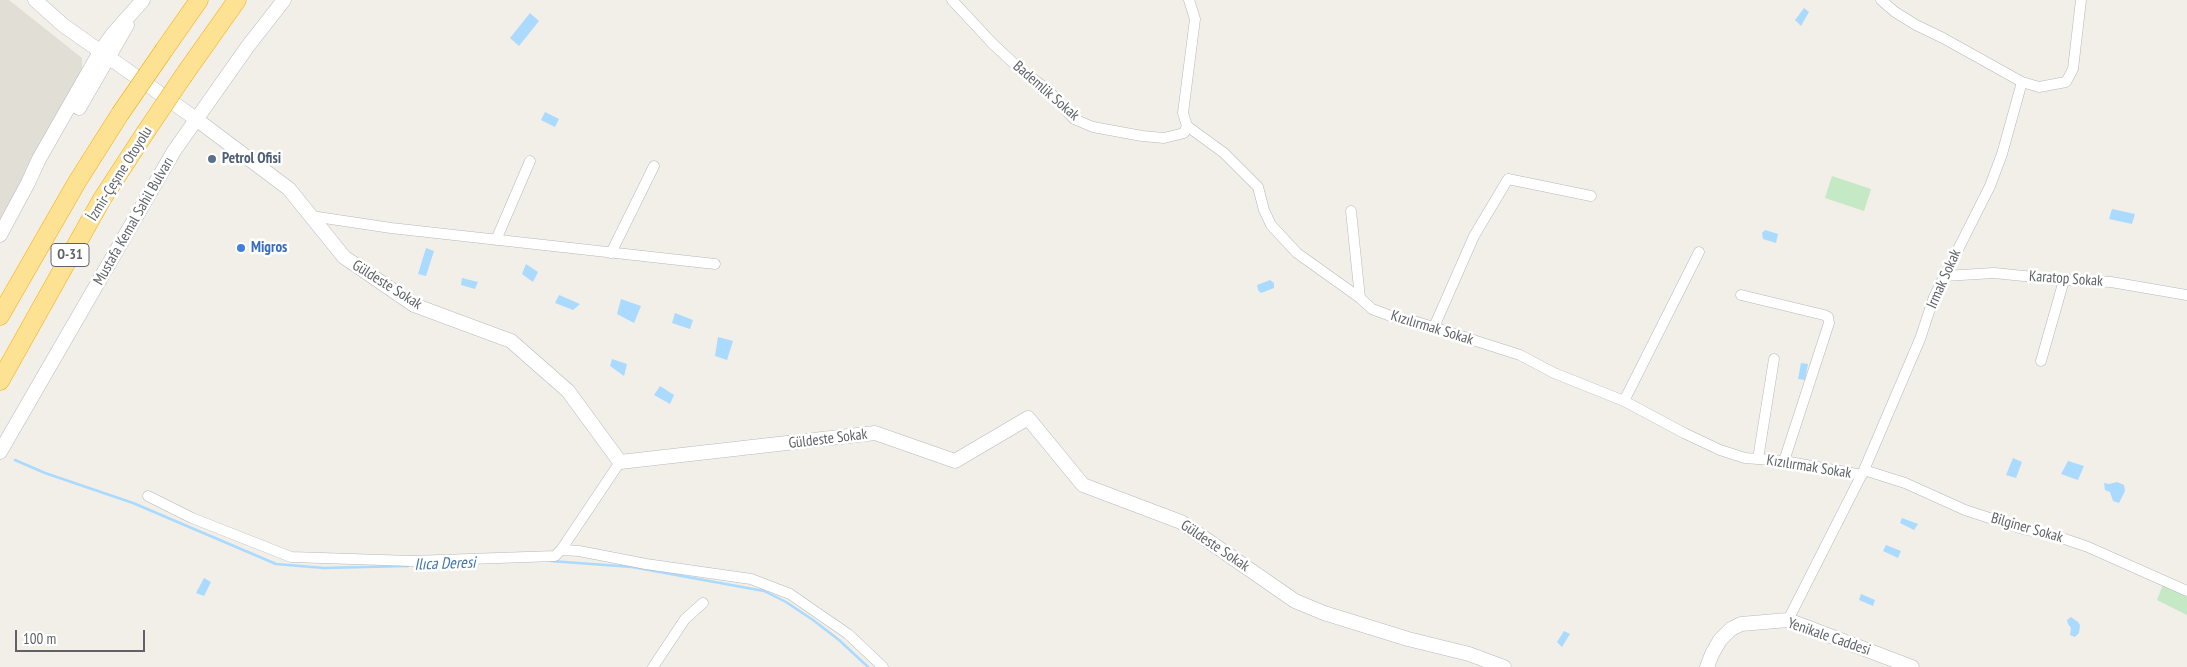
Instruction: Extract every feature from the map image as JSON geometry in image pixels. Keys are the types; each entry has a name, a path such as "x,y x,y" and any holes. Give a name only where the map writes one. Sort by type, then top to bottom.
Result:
{"highway":[{"name":"İzmir-Çeşme Otoyolu","path":"0,316 77,182 120,114 200,0"},
{"name":"İzmir-Çeşme Otoyolu","path":"0,381 102,199 184,75 237,0"}],"street":[{"name":"Güldeste Sokak","path":"35,0 63,25 196,119 289,189 344,257 414,305 511,341 568,391 620,462 875,434 955,462 1028,418 1083,485 1181,522 1295,601 1324,613 1408,639 1469,654 1504,667"},
{"path":"0,235 28,183 45,161 104,55 143,0"},
{"name":"Mustafa Kemal Sahil Bulvarı","path":"0,452 174,151 284,0"},
{"name":"Bademlik Sokak","path":"952,0 993,44 1022,71 1047,89 1074,119 1092,127 1164,138 1184,133 1187,126"},
{"path":"1187,126 1183,112 1195,19 1189,0"},
{"path":"1881,0 1895,12 1916,25 1944,38 2022,82 2039,87 2066,82 2073,69 2081,0"},
{"name":"Irmak Sokak","path":"1788,620 1863,473 1920,339 1934,297 1990,186 1999,162 2022,82"},
{"name":"Kızılırmak Sokak","path":"1187,126 1224,153 1258,187 1264,210 1271,225 1297,253 1360,298 1372,309 1520,355 1554,373 1624,401 1720,450 1744,458 1784,461 1863,473"},
{"path":"496,240 530,161"},
{"path":"611,252 654,166"},
{"path":"1434,327 1474,236 1508,179 1591,196"},
{"path":"1352,211 1360,298"},
{"path":"311,216 390,228 714,264"},
{"path":"1624,401 1699,252"},
{"name":"Karatop Sokak","path":"1944,276 1994,273 2064,280 2111,282 2187,295"},
{"path":"2041,361 2064,280"},
{"path":"1741,295 1824,315 1828,318 1829,323 1784,461"},
{"path":"1758,459 1774,359"},
{"path":"148,496 192,518 291,557 412,561 554,556 561,550 620,462"},
{"name":"Bilginer Sokak","path":"1863,473 1905,483 1974,513 2088,547 2187,591"},
{"path":"561,550 579,551 646,564 751,579 790,594 848,634 883,667"},
{"path":"653,667 685,619 703,603"},
{"name":"Yenikale Caddesi","path":"1707,667 1720,640 1731,629 1741,624 1788,620 1912,667"}],"shaded area":[{"path":"0,0 9,0 82,58 82,72 0,222"}],"green space":[{"path":"1832,176 1871,189 1864,211 1825,198"},
{"path":"2164,582 2187,593 2187,615 2157,600"}],"water":[{"path":"1804,8 1809,12 1801,26 1795,20"},
{"path":"530,13 539,21 519,46 510,38"},
{"path":"545,112 559,119 555,127 541,120"},
{"path":"2112,209 2135,214 2132,224 2109,219"},
{"path":"1765,230 1778,234 1776,243 1763,239 1762,233"},
{"path":"426,248 434,251 426,276 418,274"},
{"path":"526,264 538,272 533,282 522,274"},
{"path":"462,278 478,282 475,289 461,285"},
{"path":"1270,280 1274,283 1274,288 1261,293 1257,285"},
{"path":"559,295 580,304 573,310 555,303"},
{"path":"621,299 641,306 634,323 617,314"},
{"path":"675,313 693,320 690,329 672,323"},
{"path":"718,337 733,341 727,360 715,356"},
{"path":"612,359 627,364 624,376 610,366"},
{"path":"1801,363 1808,364 1805,380 1798,379"},
{"path":"660,386 674,395 670,404 654,395"},
{"path":"2013,458 2022,462 2016,478 2006,475"},
{"path":"2068,461 2084,466 2078,480 2061,474"},
{"path":"2117,482 2124,485 2125,491 2119,503 2113,501 2110,492 2105,490 2104,483"},
{"path":"1902,518 1918,524 1914,530 1900,523"},
{"path":"1886,545 1901,551 1898,558 1883,551"},
{"path":"204,578 211,582 204,596 196,593"},
{"path":"1861,594 1875,600 1873,606 1859,600"},
{"path":"2071,617 2080,625 2079,633 2075,637 2070,635 2071,628 2067,620"},
{"path":"1564,631 1570,634 1562,647 1557,642"}],"waterway":[{"name":"Ilıca Deresi","path":"15,460 45,473 133,503 276,564 324,568 408,566"},
{"name":"Ilıca Deresi","path":"551,561 632,567 764,591 786,602 813,620 839,640 868,667"}],"place":[{"name":"Petrol Ofisi","path":"212,159"},
{"name":"Migros","path":"241,248"}]}
